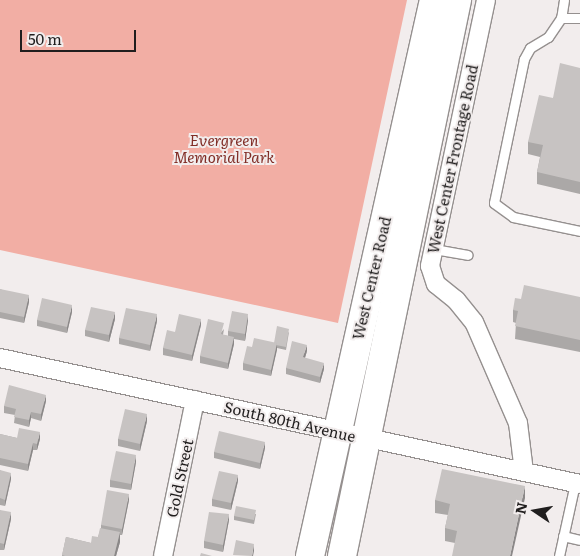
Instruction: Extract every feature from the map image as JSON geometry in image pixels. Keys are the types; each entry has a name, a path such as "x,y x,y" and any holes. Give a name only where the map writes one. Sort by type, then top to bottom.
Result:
{"main road":[{"name":"West Center Road","path":"310,556 336,432 434,0"},
{"name":"West Center Road","path":"342,556 457,0"}],"street":[{"name":"West Center Frontage Road","path":"486,0 434,249 431,275 441,289 469,313 518,423 524,472"},
{"name":"South 80th Avenue","path":"0,358 578,484"},
{"name":"Gold Street","path":"163,556 194,400"}],"lane":[{"path":"564,0 561,18 548,36 530,48 524,60 494,203 513,217 580,231"},
{"path":"561,18 580,18"},
{"path":"434,249 467,255"},
{"path":"559,556 578,484"},
{"path":"563,536 580,540"}],"green space":[{"name":"Evergreen Memorial Park","path":"0,0 407,0 338,323 0,250"}],"building":[{"path":"560,63 580,68 580,182 537,172 543,145 528,142 539,95 553,98"},
{"path":"524,285 580,297 580,340 515,326 518,311 513,310 515,298 521,299"},
{"path":"0,289 29,295 24,317 0,312"},
{"path":"42,298 72,305 67,327 37,320"},
{"path":"91,307 115,312 109,335 85,330"},
{"path":"126,308 157,314 150,345 119,338"},
{"path":"232,311 248,314 245,334 228,331"},
{"path":"179,314 201,319 192,355 163,348 167,330 175,332"},
{"path":"208,319 224,323 221,334 234,337 228,363 200,356"},
{"path":"277,326 289,329 286,347 274,343"},
{"path":"254,338 277,343 271,370 243,363 247,346 252,347"},
{"path":"292,341 307,345 303,357 324,363 320,377 286,368"},
{"path":"9,385 46,395 41,414 31,412 29,420 14,417 16,409 4,406"},
{"path":"125,409 147,414 140,444 118,439"},
{"path":"19,428 40,432 37,444 33,443 28,464 0,458 0,434 17,438"},
{"path":"219,431 265,442 260,463 214,452"},
{"path":"116,451 136,455 131,484 110,480"},
{"path":"442,469 525,486 510,556 452,556 457,531 445,528 450,504 435,500"},
{"path":"0,470 11,473 5,500 0,498"},
{"path":"219,471 238,475 231,503 212,499"},
{"path":"107,490 129,494 122,529 101,525"},
{"path":"236,506 256,510 254,520 234,516"},
{"path":"0,510 11,512 4,544 0,543"},
{"path":"209,512 229,514 223,545 204,541"},
{"path":"100,528 120,532 114,556 62,555 66,537 91,543 92,536 98,537"},
{"path":"236,540 254,544 252,556 233,555"},
{"path":"201,553 212,556 200,556"}]}
